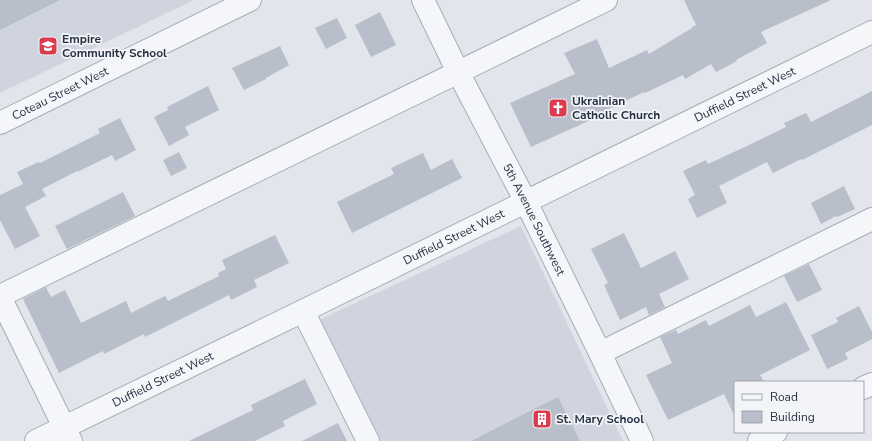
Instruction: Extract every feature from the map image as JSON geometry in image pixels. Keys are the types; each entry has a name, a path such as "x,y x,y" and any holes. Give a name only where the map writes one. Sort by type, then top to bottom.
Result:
{"street":[{"name":"Coteau Street West","path":"0,123 250,0"},
{"name":"5th Avenue Southwest","path":"423,0 458,72 526,202 642,441"},
{"path":"68,434 0,296 606,0"},
{"name":"Duffield Street West","path":"36,441 68,434 303,311 872,32"},
{"path":"600,353 872,219"},
{"path":"303,311 368,441"},
{"path":"759,441 774,433"}],"shaded area":[{"name":"Empire Community School","path":"0,0 194,0 0,93"},
{"path":"521,226 623,441 368,441 310,324"}],"building":[{"name":"Empire Community School","path":"0,0 60,0 0,30"},
{"path":"684,0 831,0 761,32 767,43 716,72 711,64 685,79 683,75 604,111 606,113 531,147 510,103 575,74 564,53 597,39 609,68 647,50 649,54 696,25"},
{"path":"380,12 396,45 371,57 355,25"},
{"path":"337,18 347,38 326,49 315,28"},
{"path":"280,46 289,65 244,90 232,68"},
{"path":"208,86 219,110 185,127 189,135 169,146 154,117 168,110 167,107"},
{"path":"872,91 872,125 773,173 767,162 719,186 727,203 697,218 688,199 695,195 683,171 706,160 708,164 749,145 786,127 784,123 806,113 811,122"},
{"path":"120,118 136,150 115,161 112,155 42,189 46,196 25,207 40,236 15,249 0,220 0,195 23,184 17,172 39,162 40,163 100,133 98,129"},
{"path":"179,152 187,168 171,176 163,160"},
{"path":"423,153 431,170 452,159 462,178 352,233 337,202 394,174 391,168"},
{"path":"844,186 855,209 837,217 836,216 821,224 811,203"},
{"path":"123,192 135,216 67,249 55,226"},
{"path":"624,233 641,268 675,251 689,279 659,294 665,307 649,315 646,307 620,320 604,285 608,283 591,249"},
{"path":"275,235 289,263 254,280 257,287 231,300 229,295 145,337 144,334 104,354 103,351 59,373 23,299 46,287 51,297 65,290 81,323 126,301 131,313 165,296 168,301 219,276 218,273 226,269 222,260"},
{"path":"809,264 822,290 797,302 784,276"},
{"path":"786,302 810,350 760,375 763,381 734,381 734,415 724,394 668,420 646,375 672,363 660,337 676,330 678,334 706,320 709,326 750,305 756,317"},
{"path":"859,306 872,332 872,339 845,353 848,359 827,369 811,335 838,322 836,318"},
{"path":"305,379 317,404 283,421 285,426 255,441 189,441 253,410 251,405"},
{"name":"St. Mary School","path":"558,397 580,441 471,441"},
{"path":"338,423 347,441 302,441"}],"place":[{"name":"Empire Community School","path":"48,46"},
{"name":"Ukrainian Catholic Church","path":"558,108"},
{"name":"St. Mary School","path":"542,419"}]}
